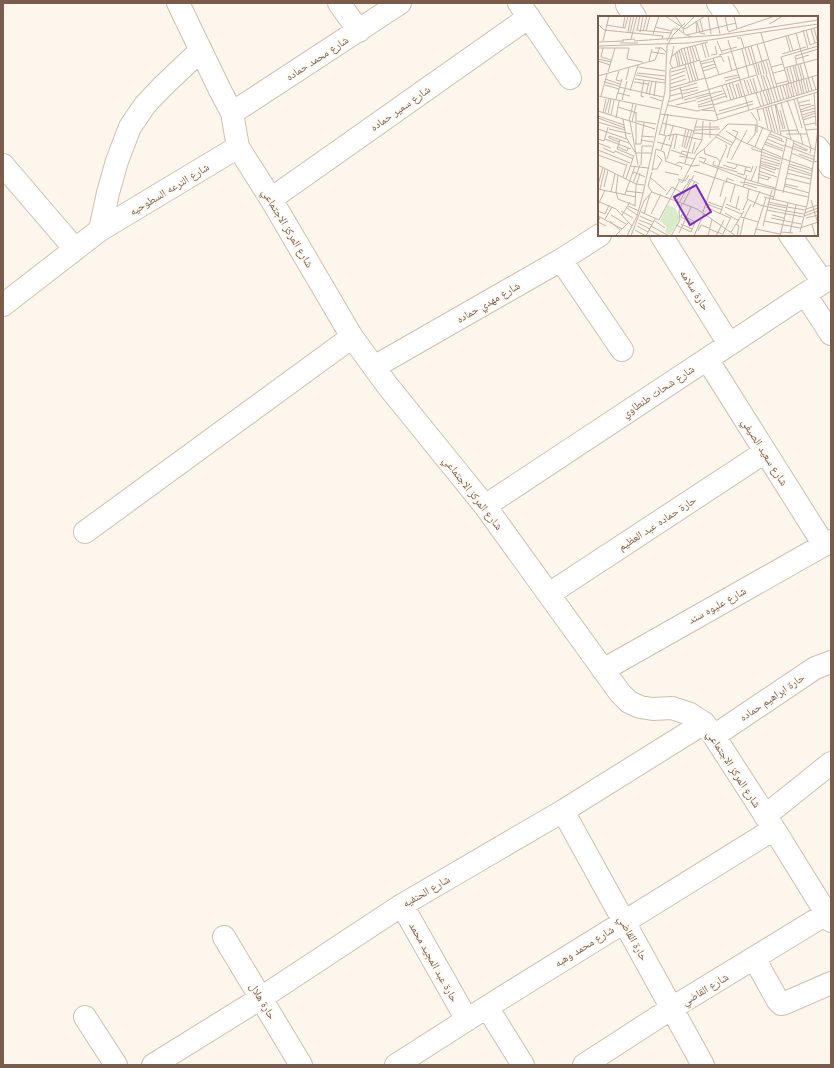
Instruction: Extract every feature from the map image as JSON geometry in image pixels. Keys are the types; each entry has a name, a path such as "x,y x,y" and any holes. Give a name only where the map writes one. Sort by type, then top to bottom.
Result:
{"street":[{"name":"شارع المركز الاجتماعي","path":"178,3 232,113 238,147 352,337 387,385 485,506 620,693 629,702 640,708 672,708 690,714 709,730 769,823 826,905"},
{"path":"339,3 359,31"},
{"name":"شارع محمد حماده","path":"232,113 400,3"},
{"path":"718,3 727,16"},
{"path":"524,10 570,78"},
{"name":"شارع سمير حماده","path":"270,199 524,10"},
{"path":"100,230 108,192 117,161 130,127 145,105 200,50"},
{"name":"شارع الترعه السطوحيه","path":"3,305 100,230 238,147"},
{"path":"818,148 831,167"},
{"path":"3,166 75,249"},
{"name":"شارع مهدي حماده","path":"374,367 562,260 598,236"},
{"name":"حارة سلامه","path":"662,236 729,344"},
{"path":"791,236 827,280"},
{"path":"562,260 622,350"},
{"name":"شارع شحات طنطاوي","path":"485,506 827,280"},
{"path":"805,294 831,334"},
{"path":"85,532 352,337"},
{"name":"شارع سعيد الصيفي","path":"707,359 765,452 827,543"},
{"name":"حارة حماده عبد العظيم","path":"549,594 765,452"},
{"name":"شارع عليوه سند","path":"603,670 827,543"},
{"name":"حارة ابراهيم حماده","path":"709,730 815,668 831,662"},
{"name":"شارع الحنفيه","path":"153,1065 261,998 402,905 563,811 709,730"},
{"name":"شارع محمد وهبه","path":"396,1065 624,922 769,823 831,763"},
{"name":"حارة القاضي","path":"563,811 703,1065"},
{"name":"حارة عبد المجيد محمد","path":"402,905 466,1020"},
{"name":"شارع القاضي","path":"584,1065 672,1008 754,958 826,905"},
{"name":"حارة هلال","path":"224,937 301,1065"},
{"path":"754,958 778,1002 781,1004 831,983"},
{"path":"487,1007 523,1065"},
{"path":"85,1017 116,1065"}]}
